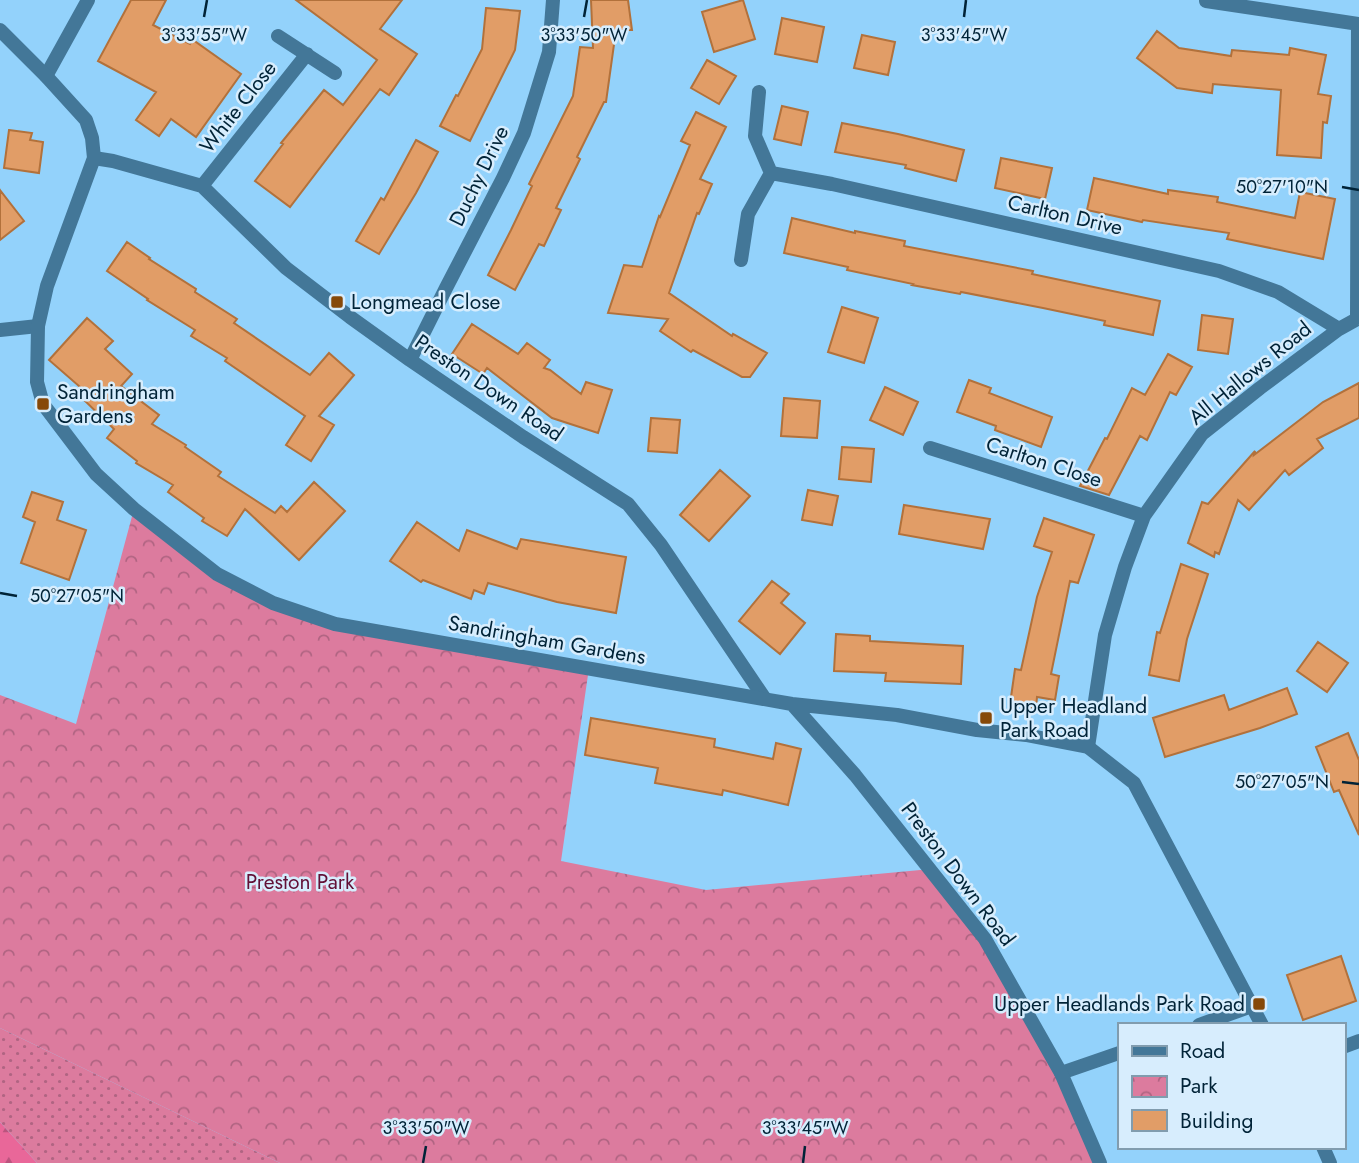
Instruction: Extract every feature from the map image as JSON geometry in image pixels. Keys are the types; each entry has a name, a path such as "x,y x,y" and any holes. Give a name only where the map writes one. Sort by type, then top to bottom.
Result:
{"street":[{"path":"46,76 88,0"},
{"name":"Duchy Drive","path":"410,360 524,133 549,52 553,0"},
{"path":"1206,1 1358,24 1358,318"},
{"path":"0,30 86,120 92,138 94,158"},
{"name":"White Close","path":"278,36 335,72"},
{"name":"White Close","path":"202,186 307,54"},
{"path":"741,260 748,214 771,173 755,136 759,92"},
{"name":"Preston Down Road","path":"94,158 122,163 202,186 286,268 410,360 628,504 661,545 765,699"},
{"name":"Sandringham Gardens","path":"94,158 47,286 38,326 37,382 43,404 96,474 134,509 217,574 273,603 335,624 792,704"},
{"name":"Carlton Drive","path":"771,173 832,184 1219,271 1278,292 1339,329"},
{"name":"All Hallows Road","path":"1088,747 1105,635 1125,567 1144,516 1202,434 1339,329 1358,318"},
{"path":"0,330 38,326"},
{"name":"Carlton Close","path":"930,448 1144,516"},
{"path":"792,704 897,715 1088,747 1134,783 1261,1023"},
{"name":"Preston Down Road","path":"792,704 855,775 985,939 1061,1073 1100,1163"},
{"path":"1205,1023 1252,1006"},
{"path":"1061,1073 1118,1053"}],"green space":[{"name":"Preston Park","path":"134,509 217,574 335,624 589,668 561,861 706,890 931,869 985,939 1100,1163 280,1163 0,1028 0,695 76,724"},
{"path":"0,1028 280,1163 37,1163 0,1122"},
{"path":"0,1122 37,1163 0,1163"}],"building":[{"path":"131,0 166,0 153,25 190,44 193,40 241,74 196,137 171,119 159,136 136,120 156,92 98,61"},
{"path":"296,0 402,0 380,29 417,54 389,95 380,89 290,207 255,181 283,144 281,143 324,90 343,105 377,60"},
{"path":"591,0 628,0 632,30 616,30 606,102 577,157 580,159 556,208 561,210 544,246 539,244 515,290 488,275 573,96 580,47 593,48"},
{"path":"743,0 755,39 714,52 702,12"},
{"path":"486,8 520,11 515,50 470,141 440,126 482,49"},
{"path":"782,18 824,27 817,62 775,54"},
{"path":"1157,31 1179,48 1231,56 1232,50 1289,55 1290,48 1326,55 1318,94 1331,96 1327,123 1323,122 1321,158 1277,155 1281,90 1213,84 1212,93 1177,88 1137,58"},
{"path":"862,35 895,42 888,75 854,68"},
{"path":"707,60 736,76 719,104 691,88"},
{"path":"782,106 808,112 801,145 774,139"},
{"path":"696,112 726,127 700,179 712,184 699,214 697,213 669,293 732,336 733,334 767,353 750,377 742,377 693,350 691,352 660,331 668,319 608,313 624,265 642,267 659,216 690,145 681,141"},
{"path":"842,123 964,150 956,181 905,168 906,165 835,152"},
{"path":"9,130 32,133 30,140 43,142 39,173 4,168"},
{"path":"416,140 438,152 379,254 356,241 381,198 384,200"},
{"path":"1001,158 1052,168 1045,199 995,188"},
{"path":"1094,178 1168,194 1168,190 1218,197 1217,202 1295,218 1300,192 1335,199 1323,259 1227,239 1229,233 1143,220 1142,222 1087,210"},
{"path":"0,190 24,221 0,240"},
{"path":"792,218 855,233 905,241 904,246 1033,271 1032,274 1160,301 1153,335 1104,325 1105,321 1043,308 912,285 784,253"},
{"path":"127,242 237,319 234,323 310,375 329,353 354,375 319,416 334,425 311,461 286,445 305,416 225,361 227,358 191,336 195,330 107,271"},
{"path":"842,307 878,318 864,363 828,352"},
{"path":"1202,315 1233,319 1228,354 1198,350"},
{"path":"87,318 113,341 105,349 132,374 121,386 159,415 152,424 186,445 185,447 221,472 218,476 275,513 281,506 287,512 314,482 345,511 299,560 245,509 227,536 202,521 204,518 168,492 173,485 136,463 137,461 107,438 114,429 82,398 87,393 49,360"},
{"path":"472,324 518,354 527,343 550,360 544,368 581,394 586,382 612,390 598,433 552,418 487,368 483,374 452,354"},
{"path":"1168,354 1192,367 1176,395 1170,392 1147,440 1140,436 1109,495 1080,486 1132,388 1145,395"},
{"path":"969,380 991,388 989,393 1052,417 1041,447 957,412"},
{"path":"1359,383 1359,418 1317,439 1323,448 1289,475 1285,470 1249,510 1238,500 1219,554 1215,552 1214,557 1188,543 1202,502 1208,504 1255,451 1254,455 1323,402"},
{"path":"885,387 918,402 903,435 870,420"},
{"path":"784,398 820,401 817,438 781,436"},
{"path":"651,418 680,420 677,453 648,451"},
{"path":"842,447 874,449 871,482 839,479"},
{"path":"720,470 750,496 709,541 680,515"},
{"path":"808,490 838,496 832,525 802,520"},
{"path":"32,492 63,502 57,520 86,530 69,580 21,563 35,522 23,517"},
{"path":"904,505 990,519 983,549 899,534"},
{"path":"1044,518 1094,535 1078,583 1070,581 1051,674 1059,676 1055,700 1037,697 1036,708 1010,704 1015,669 1021,670 1037,597 1052,552 1034,546"},
{"path":"417,522 459,551 467,530 517,549 521,539 626,557 616,613 557,602 488,583 484,594 474,590 471,599 423,580 421,582 390,561"},
{"path":"1181,564 1208,574 1187,639 1179,681 1149,675 1157,632 1160,633"},
{"path":"772,581 789,594 781,603 805,623 780,654 739,621"},
{"path":"836,634 870,636 870,641 963,646 961,684 885,681 886,673 834,671"},
{"path":"1318,642 1348,663 1327,692 1297,671"},
{"path":"1287,688 1297,714 1165,757 1153,718 1224,695 1229,710"},
{"path":"591,718 715,739 714,747 773,759 776,743 801,749 788,805 723,790 722,795 655,783 658,768 585,755"},
{"path":"1348,733 1359,760 1359,835 1339,790 1334,792 1316,747"},
{"path":"1341,956 1356,1001 1303,1020 1287,975"}],"place":[{"name":"Longmead Close","path":"337,302"},
{"name":"Sandringham Gardens","path":"43,404"},
{"name":"Upper Headland Park Road","path":"986,718"},
{"name":"Upper Headlands Park Road","path":"1259,1004"}]}
